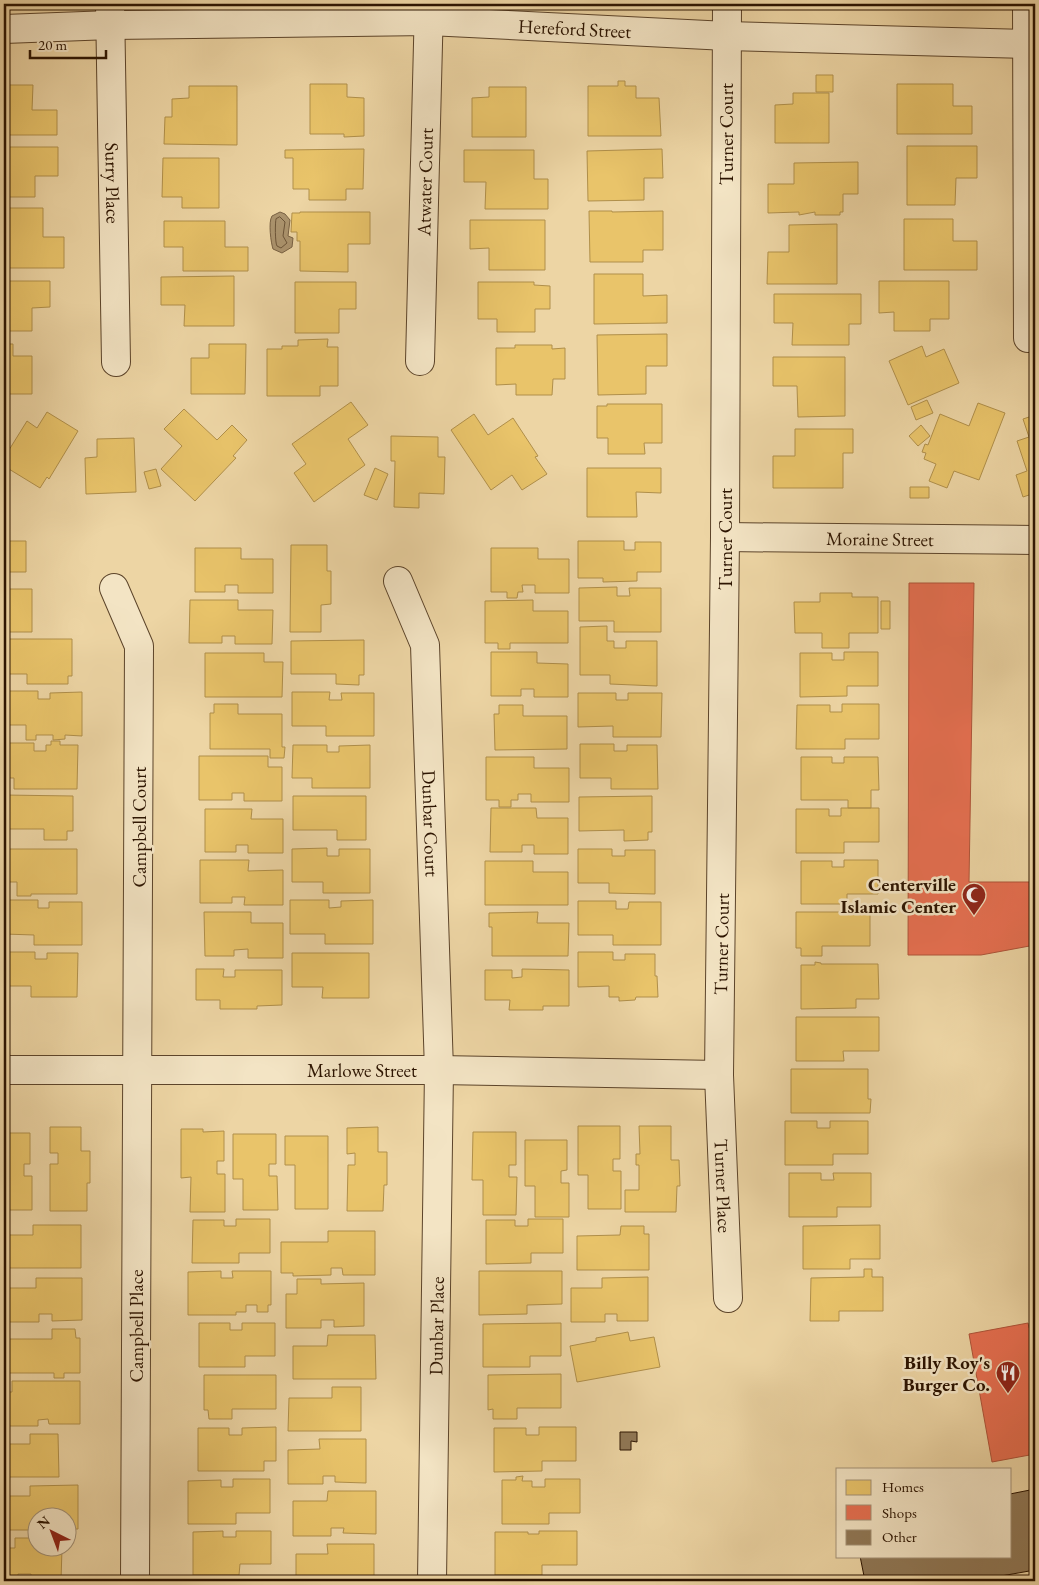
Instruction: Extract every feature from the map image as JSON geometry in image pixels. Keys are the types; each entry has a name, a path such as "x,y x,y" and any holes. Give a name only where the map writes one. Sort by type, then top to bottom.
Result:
{"street":[{"name":"Turner Court","path":"719,1075 725,537 727,4"},
{"path":"1027,4 1028,338"},
{"name":"Hereford Street","path":"4,29 110,15 429,13 726,36 1027,44"},
{"name":"Atwater Court","path":"420,361 429,13"},
{"name":"Surry Place","path":"110,15 116,362"},
{"name":"Moraine Street","path":"725,537 1035,540"},
{"name":"Dunbar Court","path":"398,581 424,645 439,1070"},
{"name":"Campbell Court","path":"114,588 139,646 138,1071"},
{"name":"Marlowe Street","path":"4,1070 439,1070 719,1075"},
{"name":"Dunbar Place","path":"432,1581 439,1070"},
{"name":"Campbell Place","path":"135,1581 138,1071"},
{"name":"Turner Place","path":"719,1075 728,1298"}],"water":[{"path":"280,212 285,214 290,220 288,236 293,238 292,247 282,253 273,249 270,232 272,216"}],"building: Homes":[{"path":"816,75 833,75 833,92 816,92"},
{"path":"618,81 625,81 625,86 636,86 636,98 659,98 661,136 588,136 588,86 618,86"},
{"path":"310,84 347,84 347,97 364,98 364,136 344,137 344,134 310,134"},
{"path":"897,84 953,84 953,106 972,106 972,134 897,134"},
{"path":"4,85 33,85 32,110 57,110 57,135 4,135"},
{"path":"189,86 237,86 237,145 164,144 165,117 172,117 172,99 189,98"},
{"path":"489,87 526,87 526,137 472,137 472,98 489,97"},
{"path":"793,93 829,93 829,143 775,143 775,105 793,104"},
{"path":"907,146 977,146 977,178 956,178 955,205 907,205"},
{"path":"4,147 58,147 58,176 35,176 35,197 4,197"},
{"path":"364,149 363,189 346,189 346,200 309,200 309,189 293,189 293,158 285,158 285,150"},
{"path":"662,149 663,178 644,178 644,200 588,201 587,151"},
{"path":"464,150 534,150 534,179 548,179 548,209 485,209 486,182 464,182"},
{"path":"163,158 219,158 219,208 182,208 182,197 162,197"},
{"path":"858,162 858,194 843,194 843,212 840,212 840,215 815,215 815,212 799,215 799,212 768,213 768,184 794,184 794,163"},
{"path":"4,208 43,208 43,237 64,237 64,268 4,268"},
{"path":"589,211 663,211 663,250 643,250 643,262 590,262"},
{"path":"370,212 370,244 348,244 348,272 300,271 300,241 297,241 297,232 291,232 292,213"},
{"path":"904,219 953,219 953,241 977,241 977,270 904,270"},
{"path":"470,220 545,220 545,270 489,270 489,248 470,249"},
{"path":"164,221 225,221 225,247 248,247 248,271 183,271 183,247 164,247"},
{"path":"837,224 837,284 767,284 768,252 789,252 789,225"},
{"path":"594,274 643,274 643,296 667,295 667,323 594,324"},
{"path":"234,276 234,326 184,326 185,305 161,305 161,277"},
{"path":"4,281 50,281 50,307 32,308 32,331 4,331"},
{"path":"879,281 949,281 949,319 930,319 930,331 894,331 894,312 879,313"},
{"path":"295,282 356,282 356,309 339,309 339,333 295,333"},
{"path":"478,282 534,282 534,285 550,286 550,309 535,309 535,332 497,332 497,319 478,319"},
{"path":"774,294 861,294 861,324 849,324 849,345 792,345 793,323 774,323"},
{"path":"667,334 667,366 646,366 646,394 598,395 597,335"},
{"path":"328,339 327,347 338,347 338,386 320,386 320,396 267,396 267,349 282,349 282,346 298,346 298,340"},
{"path":"4,344 13,344 13,356 32,356 32,394 8,394 8,413 4,413"},
{"path":"209,344 246,344 245,394 191,394 191,358 209,358"},
{"path":"515,345 552,345 552,349 565,348 565,379 553,379 552,395 516,395 516,384 496,385 496,348 515,348"},
{"path":"922,346 926,357 944,349 959,383 908,405 889,361"},
{"path":"773,357 845,357 845,416 798,417 797,386 773,386"},
{"path":"927,400 933,413 916,420 911,407"},
{"path":"351,402 368,425 348,439 365,465 314,502 294,473 306,464 292,444"},
{"path":"978,403 1005,413 979,480 954,471 947,488 929,481 936,464 924,459 926,453 922,452 925,444 928,445 940,414 969,426"},
{"path":"607,404 662,404 662,443 644,443 645,454 608,454 608,438 597,438 597,406 607,406"},
{"path":"184,409 217,440 232,425 247,440 233,456 236,458 195,501 161,469 182,446 164,429"},
{"path":"47,412 78,431 49,479 47,477 40,488 4,466 4,458 27,421 37,428"},
{"path":"474,414 488,435 513,418 538,456 535,457 547,474 522,490 512,475 491,490 451,430"},
{"path":"1035,415 1035,474 1031,475 1035,493 1023,497 1016,475 1027,471 1017,441 1029,437 1023,419"},
{"path":"921,425 930,436 918,446 909,436"},
{"path":"795,429 853,429 853,453 843,453 843,488 773,488 773,456 795,456"},
{"path":"391,436 438,437 438,457 445,457 444,494 419,493 419,508 394,507 395,461 391,461"},
{"path":"134,438 136,492 86,494 85,458 97,457 97,439"},
{"path":"375,468 388,474 377,500 364,495"},
{"path":"587,468 661,468 661,493 636,492 637,517 587,517"},
{"path":"156,469 161,486 149,489 144,472"},
{"path":"910,487 929,487 929,498 910,498"},
{"path":"4,541 26,541 26,572 4,572"},
{"path":"578,541 624,541 624,550 635,550 635,542 661,542 661,572 637,572 637,581 603,582 603,578 578,578"},
{"path":"291,545 327,545 327,571 331,571 331,604 321,605 321,632 290,632"},
{"path":"195,548 241,548 241,559 273,559 273,593 238,593 238,585 225,585 225,592 195,592"},
{"path":"491,548 538,548 538,559 569,559 569,593 535,593 535,585 522,585 523,592 518,592 517,598 507,598 507,592 491,592"},
{"path":"617,587 617,596 630,596 629,588 661,588 661,632 614,632 614,621 579,621 579,588"},
{"path":"4,589 32,589 32,632 4,632"},
{"path":"820,593 852,593 852,597 878,597 878,633 849,633 849,648 822,648 822,633 795,633 794,602 820,602"},
{"path":"190,600 238,600 238,610 273,610 272,644 235,644 235,636 222,636 222,643 189,643"},
{"path":"533,600 533,611 568,611 568,643 510,643 510,649 498,649 498,643 485,643 485,601"},
{"path":"881,601 890,601 890,629 881,629"},
{"path":"607,626 607,641 614,641 614,648 626,648 626,641 657,641 657,686 610,684 610,675 580,675 580,627"},
{"path":"4,639 72,639 72,676 68,676 68,684 27,684 27,674 4,674"},
{"path":"364,640 364,675 359,675 359,685 336,684 336,674 291,674 291,641"},
{"path":"491,652 537,652 537,663 568,664 568,697 534,697 534,689 521,689 521,696 491,696"},
{"path":"844,652 878,652 878,686 847,686 847,696 800,697 800,653 832,653 832,660 844,660"},
{"path":"205,653 264,653 264,662 283,662 282,697 205,697"},
{"path":"4,691 38,691 38,699 50,699 50,693 82,692 82,736 65,735 65,739 53,740 53,735 36,735 36,740 26,740 26,725 4,725"},
{"path":"292,692 330,692 329,700 342,700 341,693 374,693 374,736 326,736 326,726 292,726"},
{"path":"578,693 616,693 616,700 628,700 628,693 662,693 661,737 613,737 613,726 578,727"},
{"path":"214,704 238,704 238,714 282,714 284,758 270,758 270,749 210,749 210,713 214,713"},
{"path":"842,704 879,704 879,739 845,739 845,749 796,749 797,705 830,705 830,712 842,712"},
{"path":"499,705 523,705 523,716 567,716 567,749 495,750 494,714 499,714"},
{"path":"51,741 60,741 60,745 78,745 77,789 14,789 14,778 4,778 4,743 34,743 34,751 46,751 46,745 51,745"},
{"path":"580,744 614,744 614,751 627,751 627,745 657,745 658,789 611,789 611,778 580,778"},
{"path":"293,745 327,745 327,752 339,752 339,746 370,745 370,788 312,788 312,778 292,778"},
{"path":"199,756 268,756 268,767 282,767 282,801 244,801 244,793 232,793 232,800 199,800"},
{"path":"486,757 534,757 534,768 569,768 569,802 531,802 531,794 518,794 518,800 511,800 511,807 499,807 499,800 486,800"},
{"path":"801,757 832,757 832,763 844,763 844,757 878,757 879,790 871,790 871,808 848,808 848,800 801,800"},
{"path":"4,795 73,796 73,831 67,831 67,840 44,840 44,829 4,829"},
{"path":"293,796 366,796 366,840 337,840 337,830 293,830"},
{"path":"652,796 652,832 648,832 648,840 624,841 624,830 579,831 579,797"},
{"path":"491,808 536,808 537,818 568,818 568,854 534,854 534,845 522,845 522,852 490,852"},
{"path":"841,808 879,808 879,842 844,842 844,853 796,853 796,809 829,809 829,816 841,816"},
{"path":"205,809 252,809 251,819 283,819 283,853 248,853 248,845 236,845 236,852 205,852"},
{"path":"327,848 327,856 339,856 339,849 370,849 370,893 323,893 323,882 292,882 292,849"},
{"path":"4,849 77,849 77,894 31,894 31,896 17,896 17,882 4,882"},
{"path":"578,849 612,849 612,856 625,856 625,850 655,850 655,894 609,893 609,883 578,883"},
{"path":"200,860 249,860 248,871 283,870 283,905 244,905 245,897 232,897 232,903 200,903"},
{"path":"844,860 878,860 878,894 847,894 847,904 801,904 801,861 832,861 832,867 844,867"},
{"path":"485,861 533,861 533,872 568,872 568,905 485,905"},
{"path":"4,900 38,900 38,908 49,908 49,902 82,902 82,945 34,945 34,935 4,934"},
{"path":"290,900 329,900 329,908 341,907 341,901 373,900 373,944 325,944 325,934 290,934"},
{"path":"578,901 616,901 616,909 628,909 629,902 661,902 661,945 613,945 613,935 578,935"},
{"path":"204,912 251,912 251,923 283,923 283,958 248,958 248,949 234,950 234,956 205,956"},
{"path":"538,912 537,923 569,923 568,956 492,956 492,927 489,927 489,913"},
{"path":"796,912 870,912 870,946 822,946 822,956 801,956 801,948 796,948"},
{"path":"4,952 35,952 35,959 47,959 47,953 78,953 77,997 31,997 31,986 4,986"},
{"path":"578,952 613,952 613,960 625,960 625,954 655,954 655,976 657,976 658,997 636,997 635,1000 619,1001 619,997 609,997 609,986 578,987"},
{"path":"292,953 369,953 369,998 322,998 323,987 292,987"},
{"path":"815,962 821,964 878,964 879,999 856,999 856,1008 801,1009 801,965 815,965"},
{"path":"196,969 224,969 223,977 235,977 235,970 282,970 282,1005 257,1006 257,1009 220,1009 220,1000 196,1000"},
{"path":"522,969 569,970 569,1006 543,1006 543,1010 509,1010 510,1000 485,1000 485,970 512,970 512,978 522,977"},
{"path":"796,1017 879,1017 879,1051 843,1051 844,1061 796,1061"},
{"path":"791,1069 868,1069 868,1099 871,1099 870,1113 791,1113"},
{"path":"785,1121 817,1121 817,1128 830,1128 830,1121 868,1121 868,1154 833,1154 833,1165 785,1165"},
{"path":"578,1126 620,1126 620,1159 613,1159 613,1171 621,1171 621,1209 588,1209 588,1175 578,1175"},
{"path":"639,1126 671,1126 671,1160 679,1160 680,1186 677,1186 676,1212 625,1212 625,1190 639,1190 639,1165 636,1165 636,1154 640,1154"},
{"path":"50,1127 81,1127 81,1151 90,1151 90,1183 87,1183 87,1211 50,1211 50,1164 58,1164 58,1153 50,1153"},
{"path":"378,1127 378,1152 387,1152 387,1185 384,1185 383,1211 347,1211 348,1165 355,1165 355,1153 347,1154 347,1128"},
{"path":"181,1129 203,1129 203,1132 224,1131 224,1161 217,1161 217,1174 225,1174 225,1212 190,1212 191,1177 181,1178"},
{"path":"473,1132 516,1132 516,1165 509,1165 509,1177 517,1177 516,1215 483,1215 483,1180 472,1180"},
{"path":"4,1133 30,1133 30,1164 24,1164 24,1176 32,1176 32,1210 4,1210"},
{"path":"233,1134 276,1134 276,1164 269,1164 269,1176 277,1176 278,1210 243,1210 243,1179 233,1179"},
{"path":"285,1136 328,1136 328,1209 295,1209 295,1165 285,1165"},
{"path":"525,1140 567,1140 567,1170 561,1171 561,1183 569,1183 569,1217 535,1217 535,1186 525,1186"},
{"path":"789,1173 821,1173 821,1180 834,1180 833,1173 871,1173 871,1207 837,1207 837,1217 789,1217"},
{"path":"236,1219 270,1219 270,1253 239,1253 239,1263 192,1263 193,1220 224,1220 224,1226 236,1226"},
{"path":"528,1219 563,1219 563,1253 531,1253 531,1263 486,1264 486,1220 515,1220 515,1226 528,1226"},
{"path":"33,1225 81,1225 81,1268 4,1268 4,1235 33,1235"},
{"path":"880,1225 880,1259 850,1259 850,1269 803,1269 803,1226"},
{"path":"621,1226 644,1226 644,1234 649,1234 649,1270 577,1270 577,1236 620,1235"},
{"path":"328,1231 375,1231 375,1275 343,1275 342,1268 331,1268 331,1275 293,1276 293,1273 281,1273 281,1242 328,1242"},
{"path":"864,1269 872,1269 872,1277 883,1277 883,1311 839,1311 839,1321 810,1321 811,1278 864,1277"},
{"path":"221,1271 221,1278 233,1278 232,1271 271,1271 271,1305 268,1305 268,1312 257,1312 257,1305 246,1305 246,1312 236,1312 236,1315 188,1315 188,1272"},
{"path":"479,1271 562,1271 562,1304 527,1305 527,1314 479,1315"},
{"path":"648,1277 648,1321 617,1321 617,1314 605,1314 605,1322 571,1322 571,1288 602,1288 602,1278"},
{"path":"36,1278 82,1278 82,1320 52,1321 52,1314 39,1314 39,1322 5,1322 4,1288 36,1288"},
{"path":"297,1279 321,1279 321,1284 364,1283 364,1326 334,1327 334,1320 321,1320 321,1328 286,1328 286,1294 297,1294"},
{"path":"199,1323 230,1323 230,1330 242,1330 242,1323 275,1323 275,1356 245,1356 245,1367 199,1367"},
{"path":"561,1323 561,1356 530,1356 530,1367 483,1367 483,1324"},
{"path":"52,1329 75,1329 76,1338 80,1338 80,1373 64,1373 64,1378 54,1378 54,1373 8,1373 8,1339 52,1339"},
{"path":"628,1332 630,1341 654,1337 660,1367 577,1382 570,1346 596,1341 596,1338"},
{"path":"328,1335 375,1335 376,1379 293,1379 293,1346 327,1346"},
{"path":"561,1374 561,1408 517,1408 517,1419 493,1419 493,1409 488,1410 488,1375"},
{"path":"204,1375 276,1375 276,1409 232,1409 232,1419 209,1419 208,1410 204,1410"},
{"path":"12,1381 80,1381 80,1424 49,1424 48,1419 38,1420 38,1426 4,1426 4,1392 12,1392"},
{"path":"332,1387 361,1387 361,1431 288,1431 289,1398 332,1398"},
{"path":"276,1427 276,1461 264,1461 264,1471 198,1471 198,1428 229,1428 229,1435 242,1435 242,1428"},
{"path":"539,1427 576,1427 576,1461 542,1461 542,1471 494,1472 494,1428 526,1428 526,1435 539,1435"},
{"path":"30,1434 58,1434 59,1477 4,1477 4,1444 30,1444"},
{"path":"319,1439 366,1439 366,1483 335,1482 335,1476 323,1476 323,1484 288,1484 288,1450 320,1449"},
{"path":"523,1476 522,1481 532,1481 532,1487 545,1487 545,1479 580,1479 580,1513 549,1513 549,1524 502,1524 502,1480 516,1480 516,1477"},
{"path":"233,1479 270,1479 270,1513 236,1513 236,1524 188,1524 188,1481 221,1480 221,1487 233,1487"},
{"path":"78,1485 78,1508 28,1508 28,1530 4,1530 4,1496 30,1496 30,1486"},
{"path":"328,1491 376,1491 376,1534 343,1533 344,1528 331,1528 331,1536 293,1536 293,1501 327,1501"},
{"path":"223,1531 223,1537 236,1537 236,1531 271,1531 271,1564 240,1564 239,1575 193,1575 193,1532"},
{"path":"539,1531 577,1531 577,1565 542,1565 542,1575 495,1575 495,1532 539,1534"},
{"path":"15,1538 28,1538 28,1558 62,1558 61,1581 31,1581 31,1574 18,1574 18,1581 4,1581 4,1548 15,1548"},
{"path":"327,1544 374,1544 374,1581 296,1581 296,1554 328,1554"}],"building: Shops":[{"path":"909,583 974,583 969,882 1035,882 1035,945 981,955 908,955"},
{"name":"Billy Roy's Burger Co.","path":"1028,1323 1029,1328 1035,1327 1035,1454 992,1462 969,1334"}],"building: Other":[{"path":"620,1432 637,1432 637,1442 631,1441 631,1450 620,1450"},
{"path":"1035,1489 1035,1570 973,1581 865,1581 860,1558 1012,1558 1012,1494"}],"place":[{"name":"Centerville Islamic Center","path":"974,916"},
{"name":"Billy Roy's Burger Co.","path":"1008,1394"}]}
